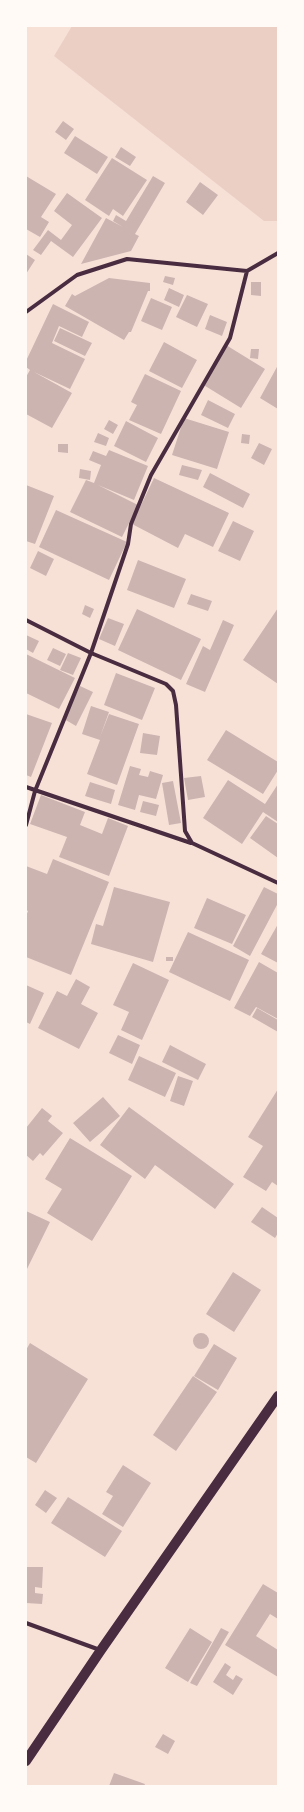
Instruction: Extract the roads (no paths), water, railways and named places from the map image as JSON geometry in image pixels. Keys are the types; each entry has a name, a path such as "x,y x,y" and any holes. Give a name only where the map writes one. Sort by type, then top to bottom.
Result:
{"main road":[{"path":"28,1755 278,1396"}],"street":[{"path":"26,312 77,275 127,259 248,271 278,253"},
{"path":"26,825 35,791 91,653 128,544 131,524 151,475 230,338 248,271"},
{"path":"26,620 91,653 166,684 173,691 176,705 185,831 192,843"},
{"path":"26,787 192,843 278,883"},
{"path":"26,1622 101,1650"}]}
